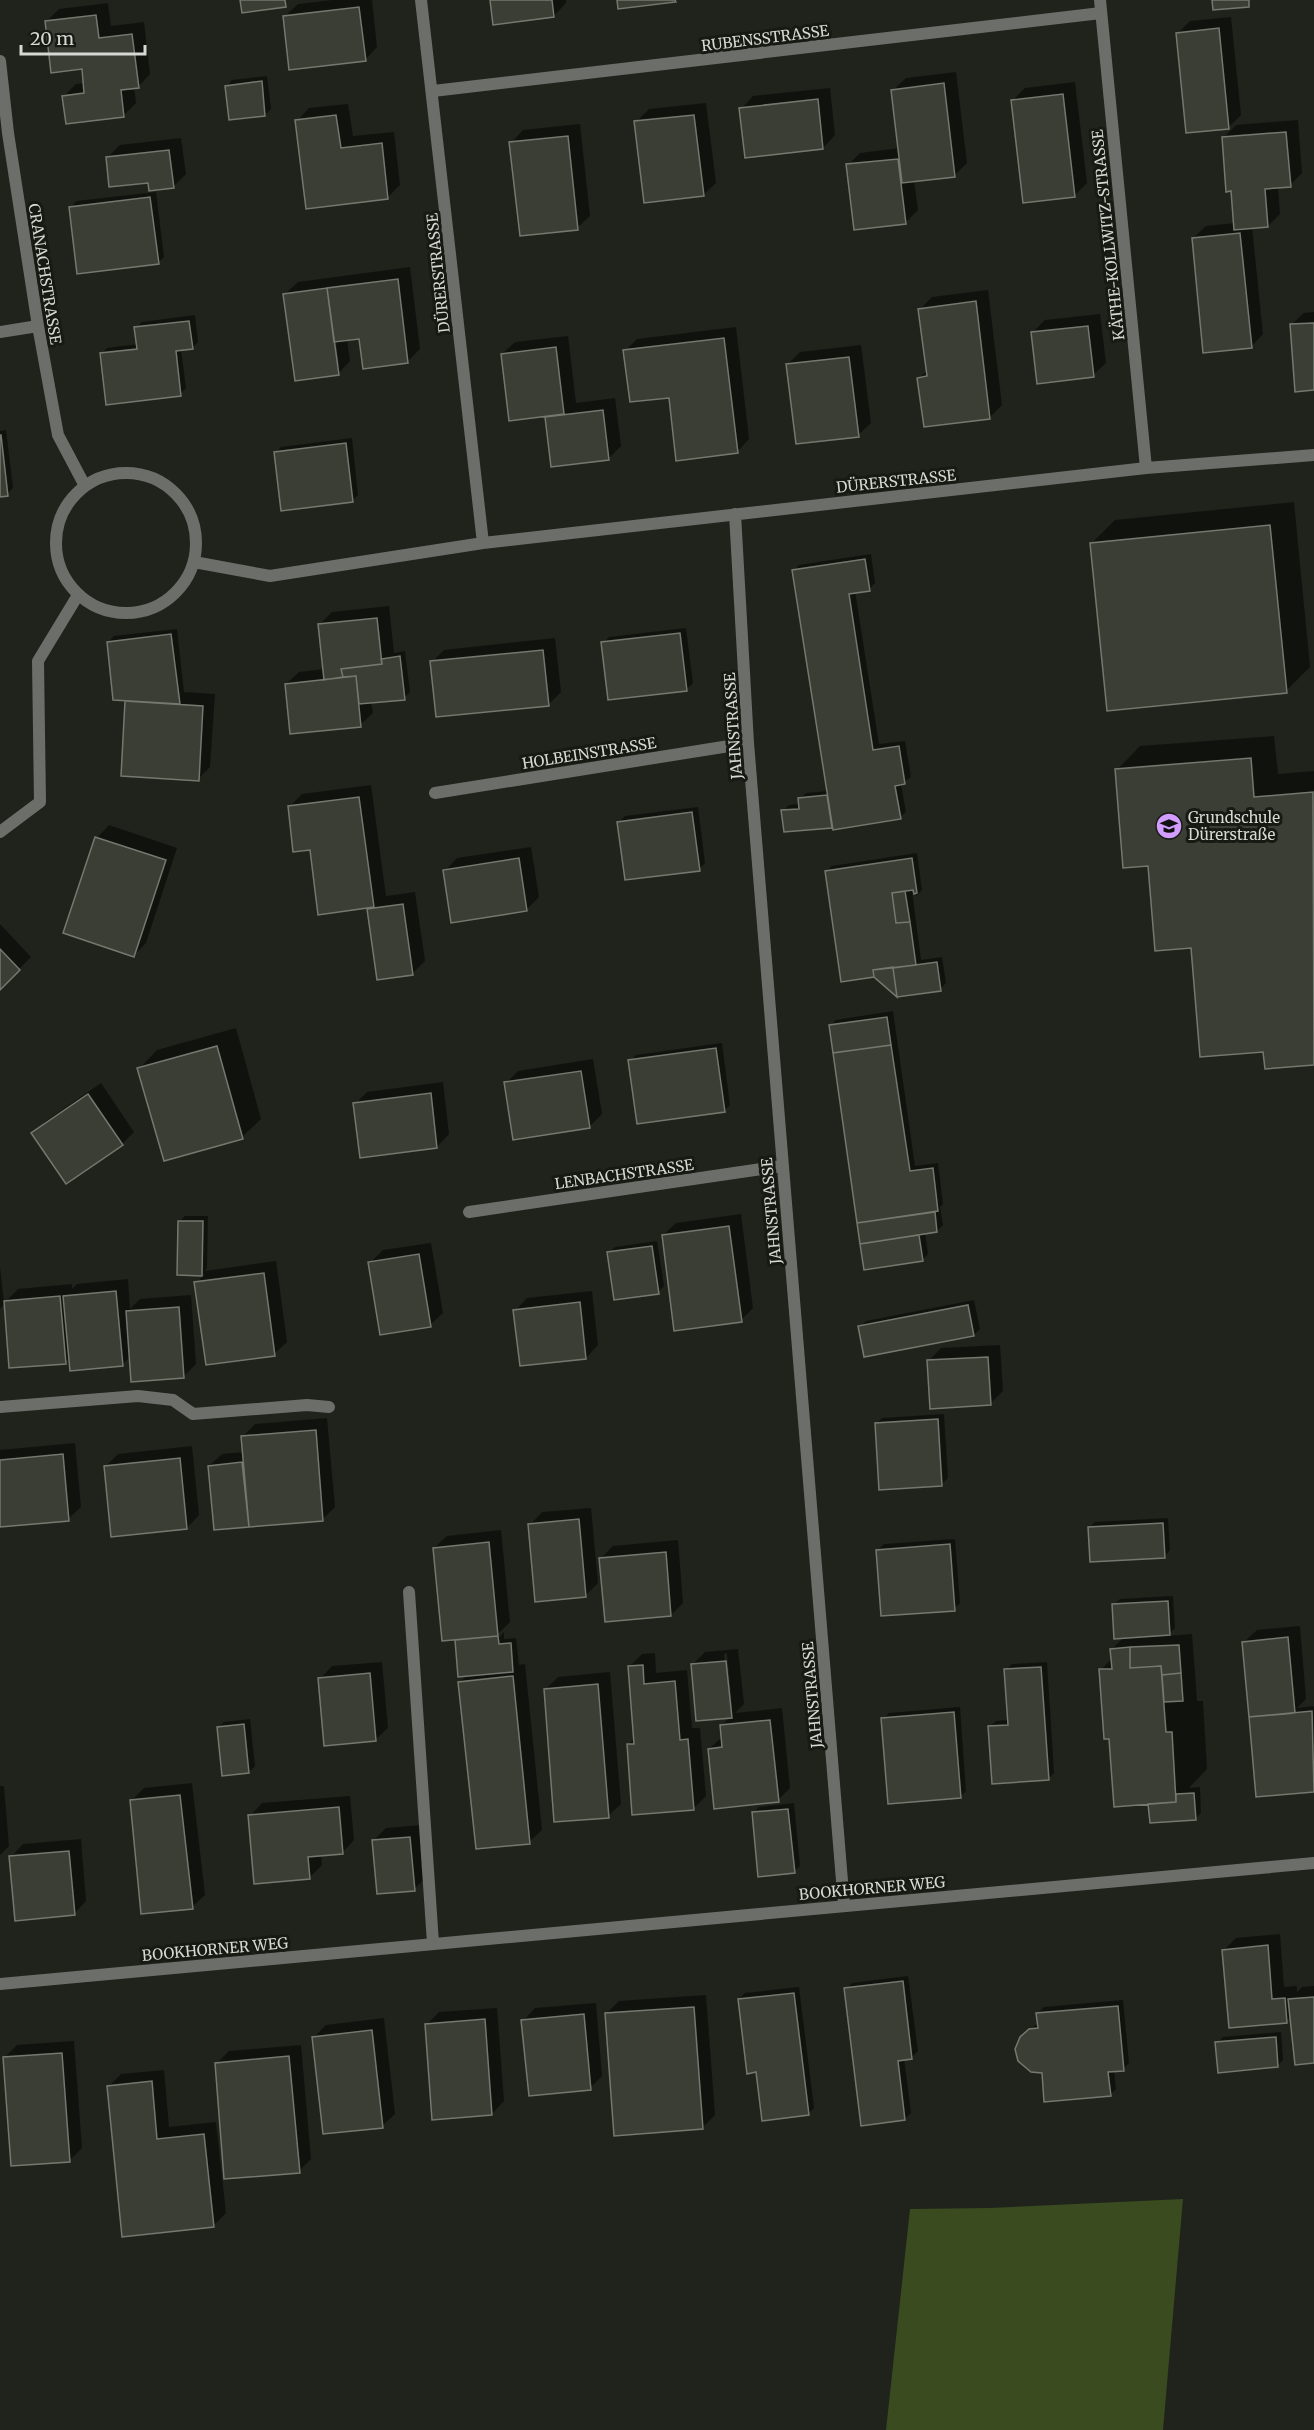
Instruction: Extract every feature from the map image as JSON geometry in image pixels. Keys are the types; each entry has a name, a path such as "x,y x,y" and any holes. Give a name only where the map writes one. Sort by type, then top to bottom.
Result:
{"street":[{"name":"DÜRERSTRASSE","path":"421,0 483,543"},
{"name":"KÄTHE-KOLLWITZ-STRASSE","path":"1100,0 1146,468"},
{"name":"RUBENSSTRASSE","path":"433,92 1101,13"},
{"name":"CRANACHSTRASSE","path":"0,61 8,133 38,326 58,435 85,486"},
{"path":"0,332 38,326"},
{"name":"DÜRERSTRASSE","path":"194,562 270,576 483,543 1146,468 1314,455"},
{"path":"132,473 156,479 176,493 191,513 197,538 194,562 186,581 173,597 155,608 135,613 115,613 95,606 78,595 63,575 56,551 58,526 68,503 85,486 107,475 132,473"},
{"name":"JAHNSTRASSE","path":"735,514 748,743 844,1905"},
{"path":"0,832 40,802 38,661 78,595"},
{"name":"HOLBEINSTRASSE","path":"435,793 748,743"},
{"name":"LENBACHSTRASSE","path":"470,1212 782,1166"},
{"path":"0,1407 138,1396 173,1400 193,1414 307,1405 329,1407"},
{"path":"409,1592 433,1943"},
{"name":"BOOKHORNER WEG","path":"0,1984 1314,1863"}],"green space":[{"path":"1183,2199 1163,2430 886,2430 910,2209 990,2208"}],"building":[{"path":"240,0 285,0 286,7 242,13"},
{"path":"490,0 552,0 554,17 493,25"},
{"path":"617,0 675,0 676,2 618,9"},
{"path":"1212,0 1249,0 1249,7 1213,10"},
{"path":"359,7 366,61 289,70 283,16"},
{"path":"96,15 99,38 132,34 139,88 121,90 124,117 66,124 62,96 84,93 82,69 51,73 45,21"},
{"path":"1219,28 1229,129 1186,133 1176,33"},
{"path":"262,81 265,116 229,120 225,86"},
{"path":"944,83 955,177 902,183 891,90"},
{"path":"1063,94 1075,197 1023,203 1011,100"},
{"path":"818,99 823,149 745,158 739,108"},
{"path":"336,115 341,148 382,143 388,199 306,209 295,120"},
{"path":"694,115 704,196 644,203 634,121"},
{"path":"1286,132 1291,187 1265,189 1268,227 1234,230 1231,191 1226,192 1222,137"},
{"path":"568,136 578,230 520,236 509,142"},
{"path":"169,150 174,188 149,191 148,183 109,187 106,157"},
{"path":"898,159 906,224 854,230 846,164"},
{"path":"150,197 159,264 77,274 69,207"},
{"path":"1240,233 1252,348 1203,353 1192,238"},
{"path":"398,279 408,363 363,369 359,339 334,342 327,288"},
{"path":"327,288 339,375 295,381 283,294"},
{"path":"976,301 990,419 924,427 917,378 927,376 918,309"},
{"path":"189,321 193,349 176,351 181,396 106,405 100,353 137,349 134,327"},
{"path":"1314,323 1314,390 1295,392 1290,324"},
{"path":"1088,326 1094,377 1037,384 1031,332"},
{"path":"724,338 738,453 676,461 669,398 630,402 623,350"},
{"path":"556,347 564,414 509,421 501,354"},
{"path":"849,357 859,437 796,444 786,364"},
{"path":"603,410 609,460 551,467 545,417"},
{"path":"0,435 8,496 0,497"},
{"path":"346,443 353,502 281,511 274,452"},
{"path":"1270,525 1287,693 1107,711 1090,543"},
{"path":"865,559 870,591 849,594 873,750 899,746 905,784 895,786 901,819 833,830 792,570"},
{"path":"377,618 382,664 341,669 343,677 324,680 318,624"},
{"path":"680,633 687,691 608,700 601,642"},
{"path":"171,634 180,704 113,700 107,642"},
{"path":"543,650 549,706 436,717 430,661"},
{"path":"400,656 405,700 359,704 356,676 343,677 341,669 382,664 381,659"},
{"path":"356,676 361,727 290,734 285,684"},
{"path":"125,701 203,706 199,781 121,776"},
{"path":"1251,758 1254,797 1313,792 1314,1065 1265,1069 1263,1052 1200,1057 1191,948 1155,951 1148,866 1123,868 1115,769"},
{"path":"827,795 832,828 784,832 781,810 799,809 798,798"},
{"path":"359,797 374,907 318,915 310,850 293,852 288,806"},
{"path":"692,812 700,871 625,880 617,822"},
{"path":"95,837 166,860 134,957 63,933"},
{"path":"519,858 527,911 451,923 443,870"},
{"path":"912,858 917,893 914,894 913,890 892,893 896,923 910,922 916,965 873,970 874,977 841,982 825,871"},
{"path":"905,891 910,922 896,923 892,893"},
{"path":"403,904 413,975 377,980 367,909"},
{"path":"0,949 20,970 0,990"},
{"path":"937,962 941,991 897,997 893,968"},
{"path":"893,967 897,997 874,977 873,970"},
{"path":"887,1017 891,1045 833,1053 829,1025"},
{"path":"891,1045 910,1171 933,1168 938,1211 857,1223 833,1053"},
{"path":"217,1046 243,1139 164,1161 137,1068"},
{"path":"716,1048 725,1112 637,1124 628,1060"},
{"path":"581,1071 590,1128 513,1140 504,1082"},
{"path":"431,1093 437,1148 360,1158 353,1103"},
{"path":"88,1094 123,1145 66,1184 31,1133"},
{"path":"935,1212 937,1232 860,1244 857,1223"},
{"path":"178,1221 203,1221 202,1276 177,1275"},
{"path":"729,1226 742,1322 674,1331 662,1235"},
{"path":"919,1235 923,1261 864,1270 860,1244"},
{"path":"652,1246 659,1294 614,1300 607,1252"},
{"path":"419,1254 431,1327 380,1335 368,1262"},
{"path":"264,1273 275,1356 206,1365 194,1282"},
{"path":"116,1291 123,1366 70,1371 63,1296"},
{"path":"60,1296 66,1364 9,1368 4,1301"},
{"path":"580,1302 586,1359 520,1366 513,1310"},
{"path":"968,1305 974,1336 864,1357 858,1326"},
{"path":"179,1307 184,1378 131,1382 126,1311"},
{"path":"988,1357 991,1405 930,1409 927,1360"},
{"path":"938,1419 942,1486 879,1490 875,1423"},
{"path":"316,1430 323,1521 249,1527 241,1436"},
{"path":"63,1454 69,1521 0,1527 0,1460"},
{"path":"180,1458 187,1529 111,1537 104,1466"},
{"path":"242,1462 249,1527 214,1530 208,1466"},
{"path":"579,1519 586,1597 535,1602 528,1524"},
{"path":"1163,1523 1165,1558 1090,1562 1088,1527"},
{"path":"489,1542 498,1636 442,1641 433,1548"},
{"path":"950,1544 955,1611 881,1616 876,1550"},
{"path":"666,1552 671,1616 605,1622 599,1558"},
{"path":"1168,1601 1170,1635 1114,1639 1112,1604"},
{"path":"498,1636 499,1644 511,1643 513,1672 458,1677 455,1640"},
{"path":"1288,1637 1295,1713 1249,1717 1242,1642"},
{"path":"1179,1645 1181,1673 1162,1675 1161,1666 1130,1668 1130,1647"},
{"path":"1130,1647 1130,1668 1161,1666 1166,1732 1172,1732 1176,1802 1114,1807 1109,1739 1104,1739 1099,1669 1112,1669 1110,1649"},
{"path":"726,1661 732,1718 696,1721 691,1664"},
{"path":"643,1665 644,1684 675,1681 680,1740 688,1739 694,1810 632,1815 627,1744 634,1744 628,1666"},
{"path":"1041,1667 1049,1780 992,1784 988,1726 1008,1725 1004,1669"},
{"path":"370,1673 376,1741 324,1746 318,1678"},
{"path":"1181,1673 1183,1701 1164,1702 1162,1675"},
{"path":"513,1676 530,1844 476,1849 458,1682"},
{"path":"598,1684 609,1818 554,1822 544,1689"},
{"path":"1312,1711 1314,1792 1256,1797 1249,1717"},
{"path":"954,1712 961,1798 888,1804 881,1718"},
{"path":"770,1720 779,1802 714,1809 708,1749 722,1747 720,1725"},
{"path":"244,1724 249,1773 222,1776 217,1727"},
{"path":"1194,1793 1196,1820 1150,1823 1148,1804 1176,1802 1176,1794"},
{"path":"180,1795 193,1909 141,1914 130,1800"},
{"path":"339,1807 343,1854 308,1857 310,1879 254,1884 248,1815"},
{"path":"788,1809 795,1873 758,1877 752,1812"},
{"path":"410,1837 415,1891 377,1894 372,1840"},
{"path":"69,1851 75,1915 15,1921 9,1856"},
{"path":"1268,1945 1272,1999 1285,1998 1287,2023 1229,2028 1222,1950"},
{"path":"903,1981 912,2059 898,2061 905,2120 861,2126 844,1988"},
{"path":"794,1993 809,2115 762,2121 756,2072 747,2074 738,1999"},
{"path":"1314,1997 1314,2063 1295,2065 1288,1999"},
{"path":"1118,2006 1124,2071 1108,2072 1111,2096 1044,2102 1042,2073 1031,2072 1018,2061 1015,2049 1020,2037 1029,2029 1038,2028 1036,2013"},
{"path":"694,2007 703,2129 614,2136 605,2013"},
{"path":"584,2014 591,2090 529,2096 521,2020"},
{"path":"485,2019 492,2115 432,2120 425,2024"},
{"path":"372,2030 383,2128 323,2134 312,2037"},
{"path":"1276,2037 1278,2067 1218,2073 1215,2042"},
{"path":"62,2053 70,2162 11,2166 3,2057"},
{"path":"289,2056 300,2173 224,2179 215,2063"},
{"path":"152,2081 157,2139 204,2134 214,2227 122,2237 107,2086"}],"place":[{"name":"Grundschule Dürerstraße","path":"1169,826"}]}
